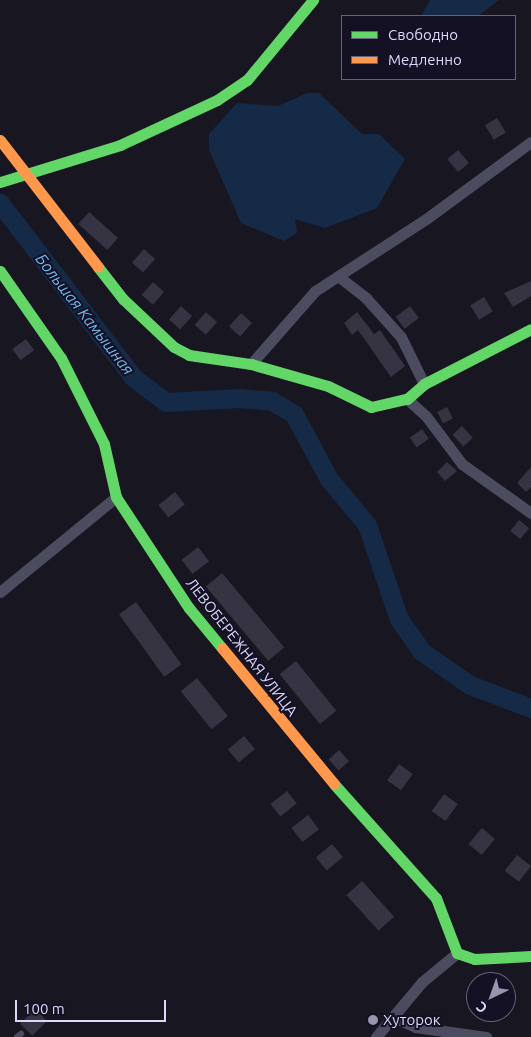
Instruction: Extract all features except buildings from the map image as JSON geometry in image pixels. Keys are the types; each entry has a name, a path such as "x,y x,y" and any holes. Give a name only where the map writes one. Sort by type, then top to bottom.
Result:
{"street":[{"path":"5,181 120,146 216,100 247,80 312,0"},
{"path":"0,140 123,298 174,348 189,355 251,364 328,386 372,407 407,399 424,384 531,329"},
{"path":"251,364 300,304 531,142"},
{"name":"ЛЕВОБЕРЕЖНАЯ УЛИЦА","path":"0,271 74,381 104,444 116,497 190,608 336,787 436,898 457,953"},
{"path":"338,276 366,298 401,336 424,384"},
{"path":"407,399 426,416 462,464 531,513"},
{"path":"0,592 116,497"},
{"path":"376,1037 435,969 457,953 474,959 531,956"},
{"path":"393,1017 415,1027 486,1037"}],"water":[{"path":"430,0 499,0 479,15 422,15"},
{"path":"307,93 319,93 362,134 379,134 405,159 377,208 325,228 295,219 297,233 284,241 241,223 209,150 209,134 237,103 278,106"}],"waterway":[{"name":"Большая Камышная","path":"0,203 134,378 166,402 240,398 272,401 294,414 329,479 367,525 399,619 421,651 470,685 531,708"}],"traffic: fast":[{"path":"0,182 120,145 217,100 247,80 313,0"},
{"path":"98,267 123,299 174,347 189,355 251,364 328,386 371,407 407,399 424,384 531,329"},
{"path":"0,271 61,358 104,444 116,497 189,608 222,648"},
{"path":"334,784 436,898 457,953 474,959 531,956"}],"traffic: slow":[{"path":"0,140 98,267"},
{"path":"222,648 334,784"}],"place":[{"name":"Хуторок","path":"373,1020"}]}
